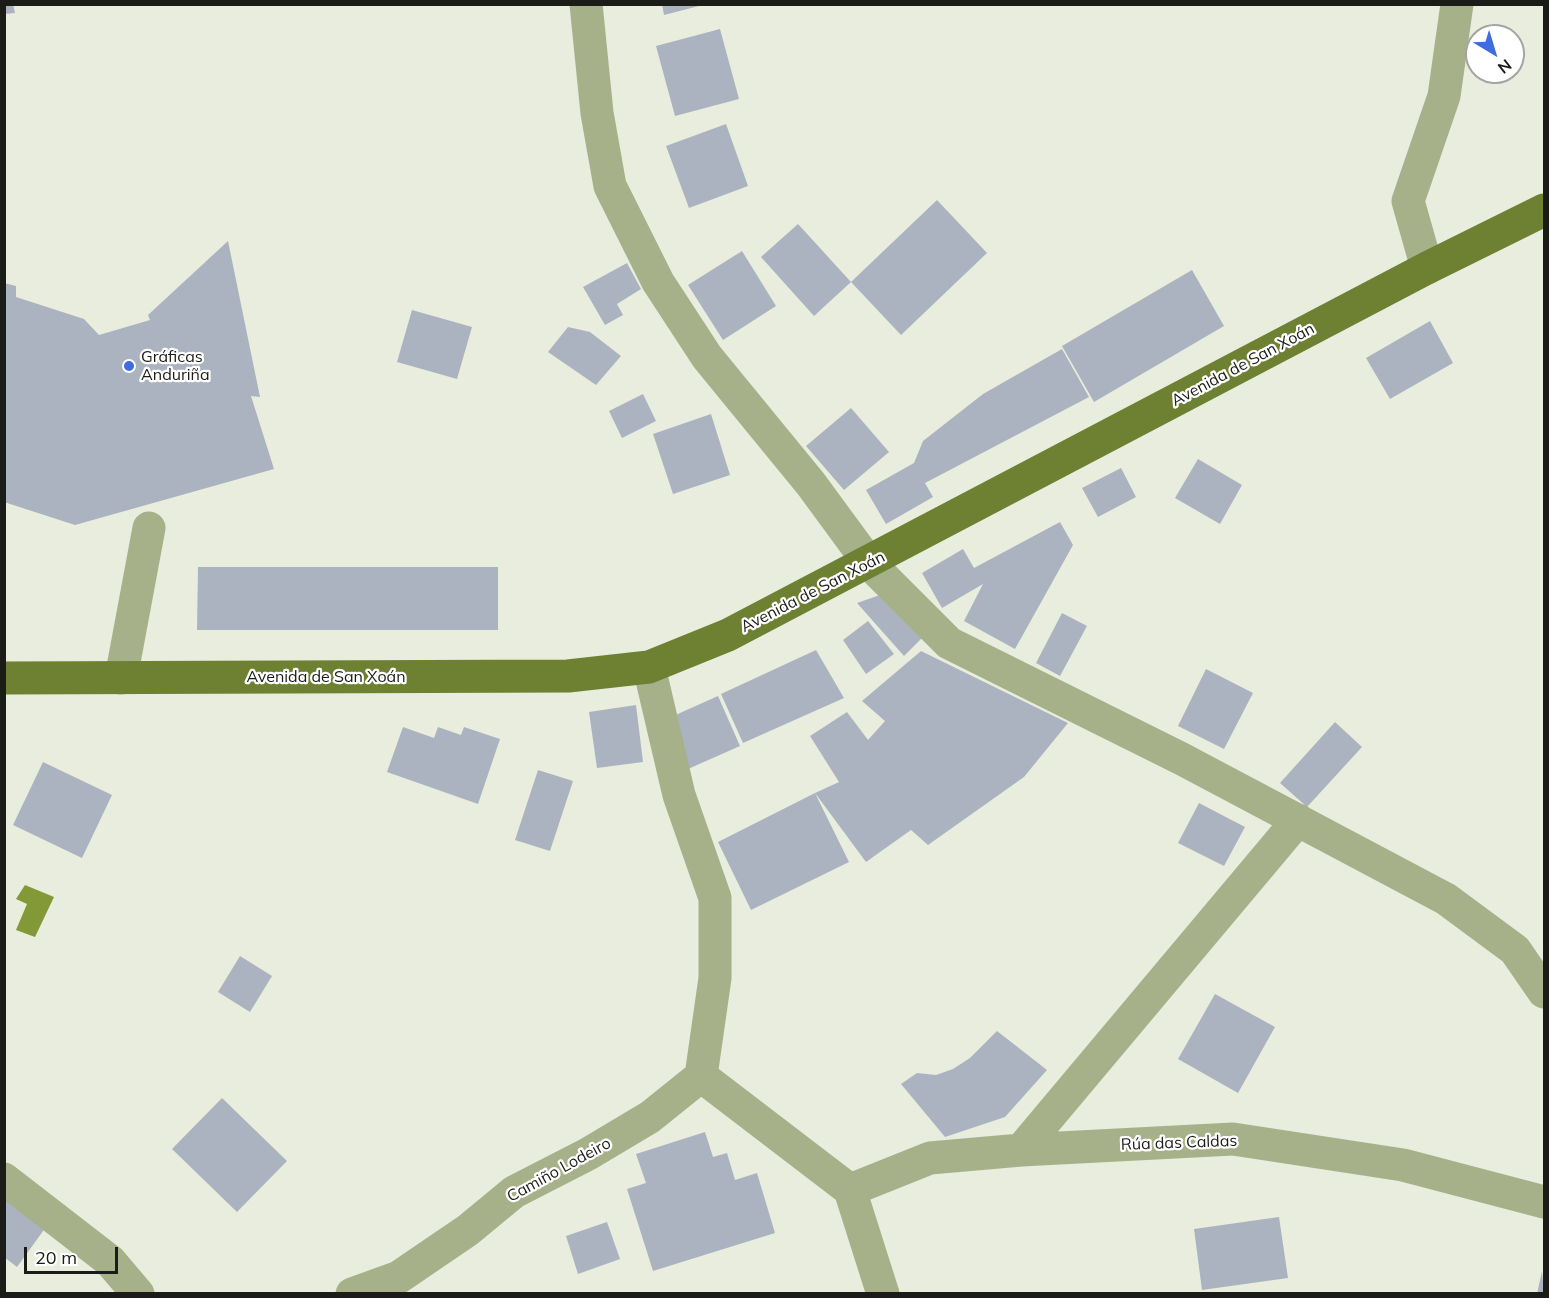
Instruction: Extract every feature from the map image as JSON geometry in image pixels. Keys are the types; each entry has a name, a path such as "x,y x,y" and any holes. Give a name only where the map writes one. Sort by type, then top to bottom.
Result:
{"main road":[{"name":"Avenida de San Xoán","path":"4,678 568,676 649,667 729,635 1427,268 1545,210"}],"street":[{"path":"586,4 597,113 610,186 658,282 707,357 811,484 869,563 949,643 1298,820 1446,898 1515,950 1545,993"},
{"path":"1427,268 1408,201 1444,96 1457,4"},
{"path":"121,678 149,528"},
{"path":"649,667 679,795 715,898 715,978 701,1076 850,1190 882,1293"},
{"path":"1021,1150 1298,820"},
{"name":"Camiño Lodeiro","path":"352,1293 399,1277 468,1230 514,1192 588,1154 650,1117 701,1076"},
{"name":"Rúa das Caldas","path":"850,1190 930,1158 1021,1150 1233,1139 1399,1164 1545,1202"},
{"path":"4,1179 110,1261 138,1293"}],"shaded area":[{"path":"25,885 54,897 35,937 16,930 27,904 16,899"}],"building":[{"path":"4,4 13,4 15,13 4,14"},
{"path":"662,4 703,4 703,5 664,15"},
{"path":"720,29 739,99 675,116 656,46"},
{"path":"726,124 748,186 689,208 666,146"},
{"path":"937,200 987,253 901,335 851,282"},
{"path":"798,224 851,282 814,316 761,257"},
{"name":"Gráficas Anduriña","path":"228,241 260,397 251,396 274,469 75,525 4,502 4,283 16,286 16,297 84,319 99,335 150,320 148,315"},
{"path":"742,251 776,306 723,340 688,285"},
{"path":"627,263 641,289 617,304 623,315 605,325 583,287"},
{"path":"1192,270 1224,326 1094,402 1062,346"},
{"path":"412,310 472,327 457,379 397,362"},
{"path":"1430,321 1453,363 1390,399 1366,358"},
{"path":"568,327 590,332 621,356 596,385 548,352"},
{"path":"1062,349 1089,397 925,483 933,497 886,524 866,490 914,463 923,441 983,394"},
{"path":"643,394 656,421 622,438 609,411"},
{"path":"851,408 889,452 844,490 806,446"},
{"path":"711,414 730,475 673,494 653,434"},
{"path":"1198,459 1242,485 1220,524 1175,498"},
{"path":"1121,468 1136,497 1098,517 1082,488"},
{"path":"1060,522 1073,545 1015,649 964,621 983,584 942,608 922,573 963,549 974,568"},
{"path":"198,567 498,567 498,630 197,630"},
{"path":"880,595 922,638 904,656 857,603"},
{"path":"1062,613 1087,626 1060,676 1036,663"},
{"path":"868,621 894,654 866,674 843,640"},
{"path":"816,650 844,698 743,743 721,694"},
{"path":"921,651 1068,723 1024,777 928,845 911,830 866,862 815,793 839,782 810,736 847,712 868,740 885,721 862,701"},
{"path":"1206,669 1253,693 1224,749 1178,726"},
{"path":"718,696 740,746 688,769 671,717"},
{"path":"636,705 643,762 597,768 589,712"},
{"path":"1335,722 1362,747 1307,807 1280,783"},
{"path":"403,727 434,738 438,727 461,735 464,727 500,739 478,804 387,772"},
{"path":"43,762 112,795 82,858 13,825"},
{"path":"538,770 573,781 550,851 515,840"},
{"path":"815,793 849,862 751,910 718,842"},
{"path":"1199,803 1245,827 1224,866 1178,843"},
{"path":"240,956 272,976 250,1012 218,992"},
{"path":"1215,994 1275,1027 1238,1093 1178,1059"},
{"path":"997,1031 1047,1070 1005,1117 945,1137 901,1084 917,1073 936,1075 953,1069 970,1058"},
{"path":"222,1098 287,1161 237,1212 172,1149"},
{"path":"705,1132 713,1157 727,1153 735,1180 757,1173 775,1233 653,1271 627,1189 646,1183 636,1154"},
{"path":"4,1196 46,1227 17,1267 4,1257"},
{"path":"1279,1217 1288,1278 1202,1290 1194,1229"},
{"path":"607,1222 620,1259 578,1274 566,1236"},
{"path":"1542,1271 1544,1294 1537,1294"}],"place":[{"name":"Gráficas Anduriña","path":"129,366"}]}
